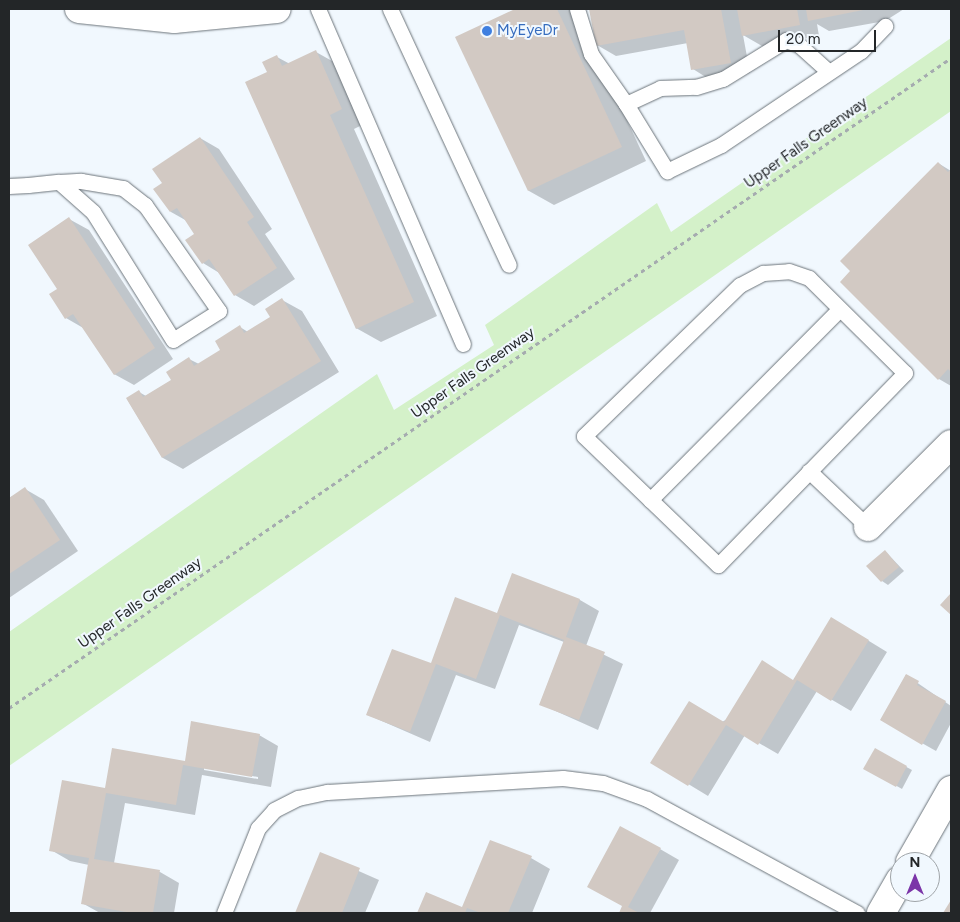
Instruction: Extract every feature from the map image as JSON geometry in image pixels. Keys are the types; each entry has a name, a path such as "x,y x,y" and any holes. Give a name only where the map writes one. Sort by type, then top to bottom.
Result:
{"street":[{"path":"79,9 174,19 277,9"},
{"path":"868,527 951,444"},
{"path":"916,852 951,790"},
{"path":"881,913 890,897"}],"lane":[{"path":"318,9 463,344"},
{"path":"390,9 509,265"},
{"path":"576,9 591,54 626,104 667,171 721,146 861,51 885,26"},
{"path":"626,104 660,88 696,86 723,80 786,40 799,45 829,72"},
{"path":"9,186 59,182 81,181 123,188 145,206 219,311 172,340 94,212 59,182"},
{"path":"777,271 799,274 809,278 840,309 904,373 718,565 584,436 751,277 777,271"},
{"path":"650,500 840,309"},
{"path":"809,471 868,527"},
{"path":"224,913 258,828 274,810 298,798 327,792 563,778 603,783 654,802 857,913"}],"path":[{"name":"Upper Falls Greenway","path":"9,708 951,58"}],"green space":[{"path":"951,38 951,111 9,766 9,632 377,374 394,410 494,345 485,325 657,203 671,232"}],"building":[{"path":"515,9 557,9 622,147 528,191 455,37"},
{"path":"589,9 721,9 731,63 691,70 684,30 596,46"},
{"path":"737,9 797,9 800,25 742,36"},
{"path":"806,9 868,9 808,21"},
{"path":"316,50 342,109 330,115 414,302 356,329 245,82 267,72 262,62 277,55 282,66"},
{"path":"200,137 254,217 247,222 277,268 234,296 209,259 202,264 185,240 194,234 177,208 170,212 153,189 162,183 152,169"},
{"path":"938,162 948,172 951,169 951,372 948,369 938,380 840,282 850,271 840,261"},
{"path":"69,217 155,348 114,375 73,314 65,319 49,294 57,289 28,245"},
{"path":"282,298 321,361 162,458 126,398 139,390 143,397 171,380 166,372 189,357 194,366 220,350 215,341 240,325 244,333 270,317 265,309"},
{"path":"25,487 60,540 9,574 9,498"},
{"path":"885,550 899,567 881,582 866,566"},
{"path":"512,573 580,599 566,637 605,652 579,720 539,705 564,640 500,615 476,679 436,664 410,732 366,715 392,649 431,663 455,597 497,613"},
{"path":"951,593 951,615 940,605"},
{"path":"831,617 869,640 831,701 797,680 758,745 726,725 688,786 650,763 689,701 724,722 762,660 793,680"},
{"path":"906,674 919,681 917,685 946,701 922,745 880,720"},
{"path":"191,721 260,734 252,777 183,765 176,805 106,793 94,859 160,870 153,913 132,913 81,904 89,858 49,851 62,780 105,788 112,748 185,761"},
{"path":"875,748 907,766 896,787 863,769"},
{"path":"620,826 661,848 628,907 639,913 619,913 622,906 587,887"},
{"path":"490,840 532,856 508,913 481,913 467,908 465,913 417,913 426,892 462,907"},
{"path":"320,852 360,868 342,913 295,913"},
{"path":"951,900 951,913 943,913"}],"place":[{"name":"MyEyeDr","path":"487,31"}]}
